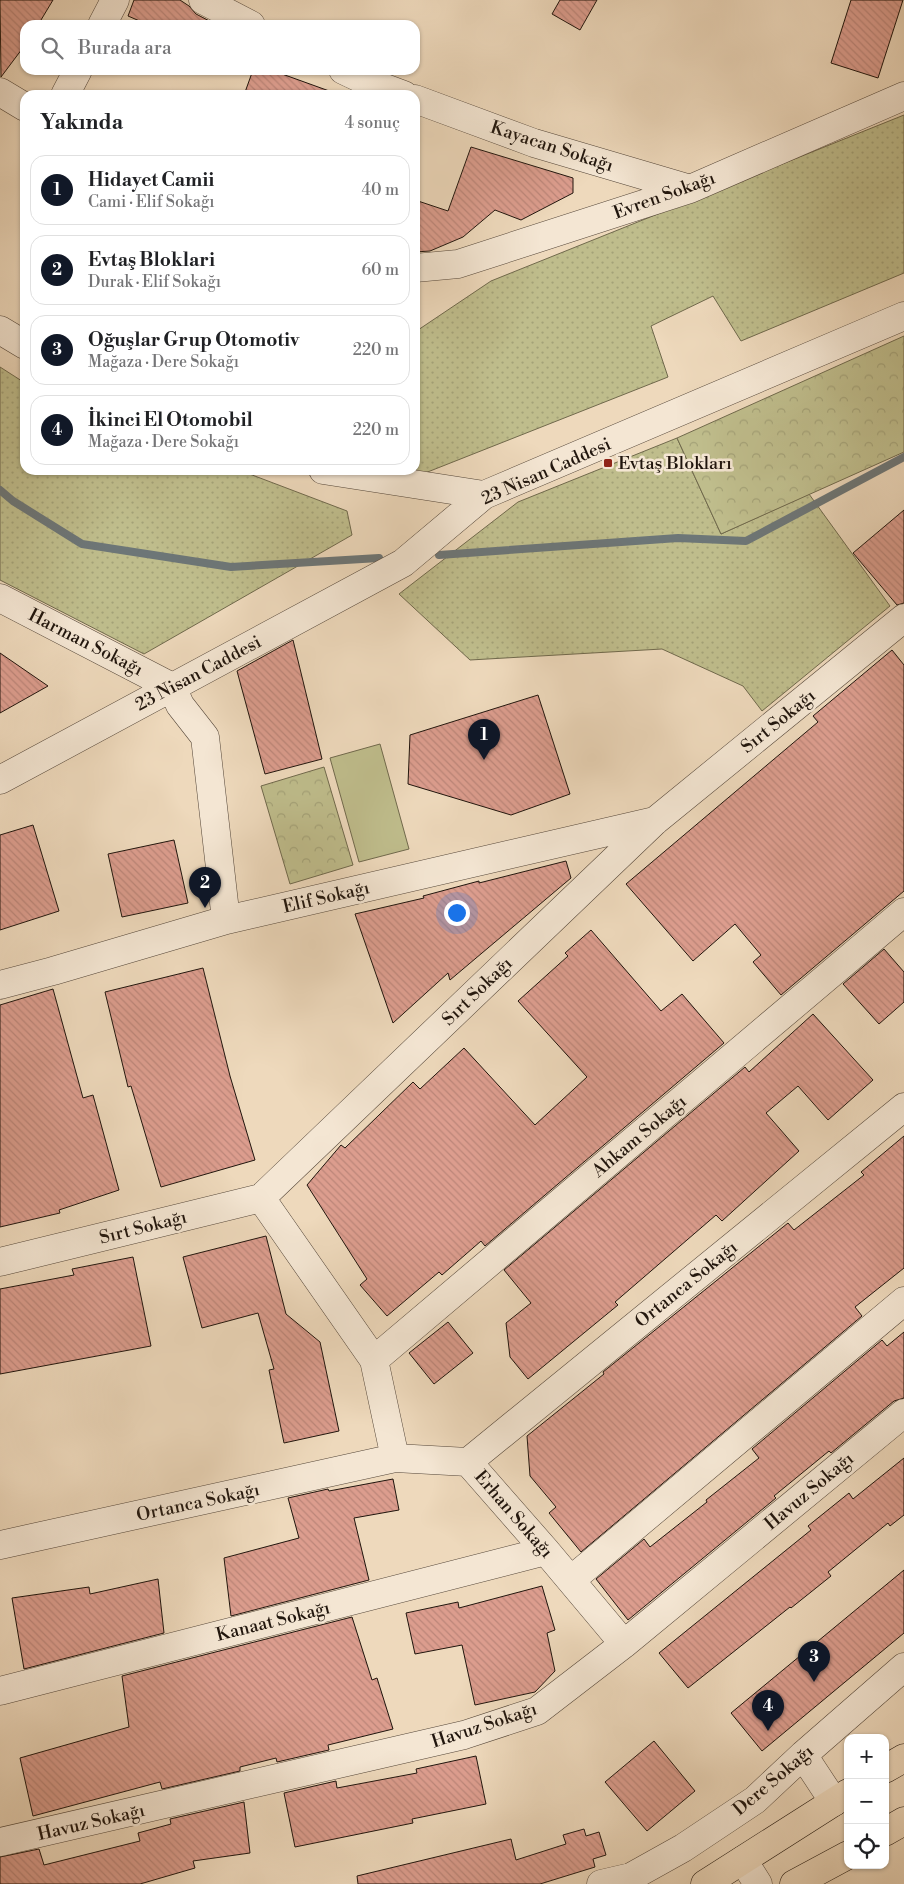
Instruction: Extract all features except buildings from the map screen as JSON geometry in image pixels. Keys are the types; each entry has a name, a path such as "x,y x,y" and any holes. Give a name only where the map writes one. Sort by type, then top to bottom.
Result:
{"main road":[{"path":"889,1767 904,1758"},
{"path":"705,1884 841,1797"},
{"path":"889,1830 904,1821"},
{"path":"794,1884 844,1857"}],"street":[{"path":"105,20 115,0"},
{"path":"203,0 241,20"},
{"path":"68,90 75,75"},
{"path":"354,75 391,90"},
{"path":"0,92 20,104"},
{"name":"Evren Sokağı","path":"420,268 458,264 690,188 904,96"},
{"name":"Kayacan Sokağı","path":"420,101 534,144 690,188"},
{"name":"23 Nisan Caddesi","path":"0,780 403,563 484,496 904,316"},
{"path":"0,330 20,342"},
{"path":"354,475 484,496"},
{"name":"Harman Sokağı","path":"0,598 172,686"},
{"name":"Sırt Sokağı","path":"0,1262 261,1198 655,821 904,618"},
{"path":"172,686 180,705 205,737 226,920"},
{"name":"Elif Sokağı","path":"0,985 226,920 655,821"},
{"name":"Ahkam Sokağı","path":"374,1360 904,912"},
{"name":"Ortanca Sokağı","path":"468,1462 904,1107"},
{"path":"261,1198 374,1360 396,1458"},
{"path":"571,1580 904,1301"},
{"name":"Havuz Sokağı","path":"0,1842 474,1732 537,1711 624,1644 904,1413"},
{"name":"Ortanca Sokağı","path":"0,1545 396,1458"},
{"name":"Erhan Sokağı","path":"396,1458 468,1462 624,1644"},
{"name":"Kanaat Sokağı","path":"0,1691 546,1551"},
{"name":"Dere Sokağı","path":"601,1884 631,1877 683,1848 755,1800 803,1755 904,1667"},
{"path":"803,1755 841,1797"},
{"path":"743,1860 758,1884"}],"green space":[{"path":"904,115 904,273 741,341 713,296 651,326 668,377 420,475 420,329 491,281"},
{"path":"904,336 904,452 721,534 677,438"},
{"path":"0,367 20,380 20,475 252,475 347,511 352,535 144,654 0,580"},
{"path":"677,438 721,534 809,494 890,606 762,711 743,686 662,649 470,660 399,594 518,502"},
{"path":"380,744 409,849 359,862 330,758"},
{"path":"324,767 353,865 290,884 261,786"}],"waterway":[{"path":"439,555 678,538 746,541 904,457"},
{"path":"0,490 13,501 82,544 231,567 379,558"}],"place":[{"name":"Evtaş Blokları","path":"608,463"},
{"name":"Hidayet Camii","path":"484,760"},
{"name":"Evtaş Bloklari","path":"205,908"},
{"name":"Oğuşlar Grup Otomotiv","path":"814,1682"},
{"name":"İkinci El Otomobil","path":"768,1731"}]}
